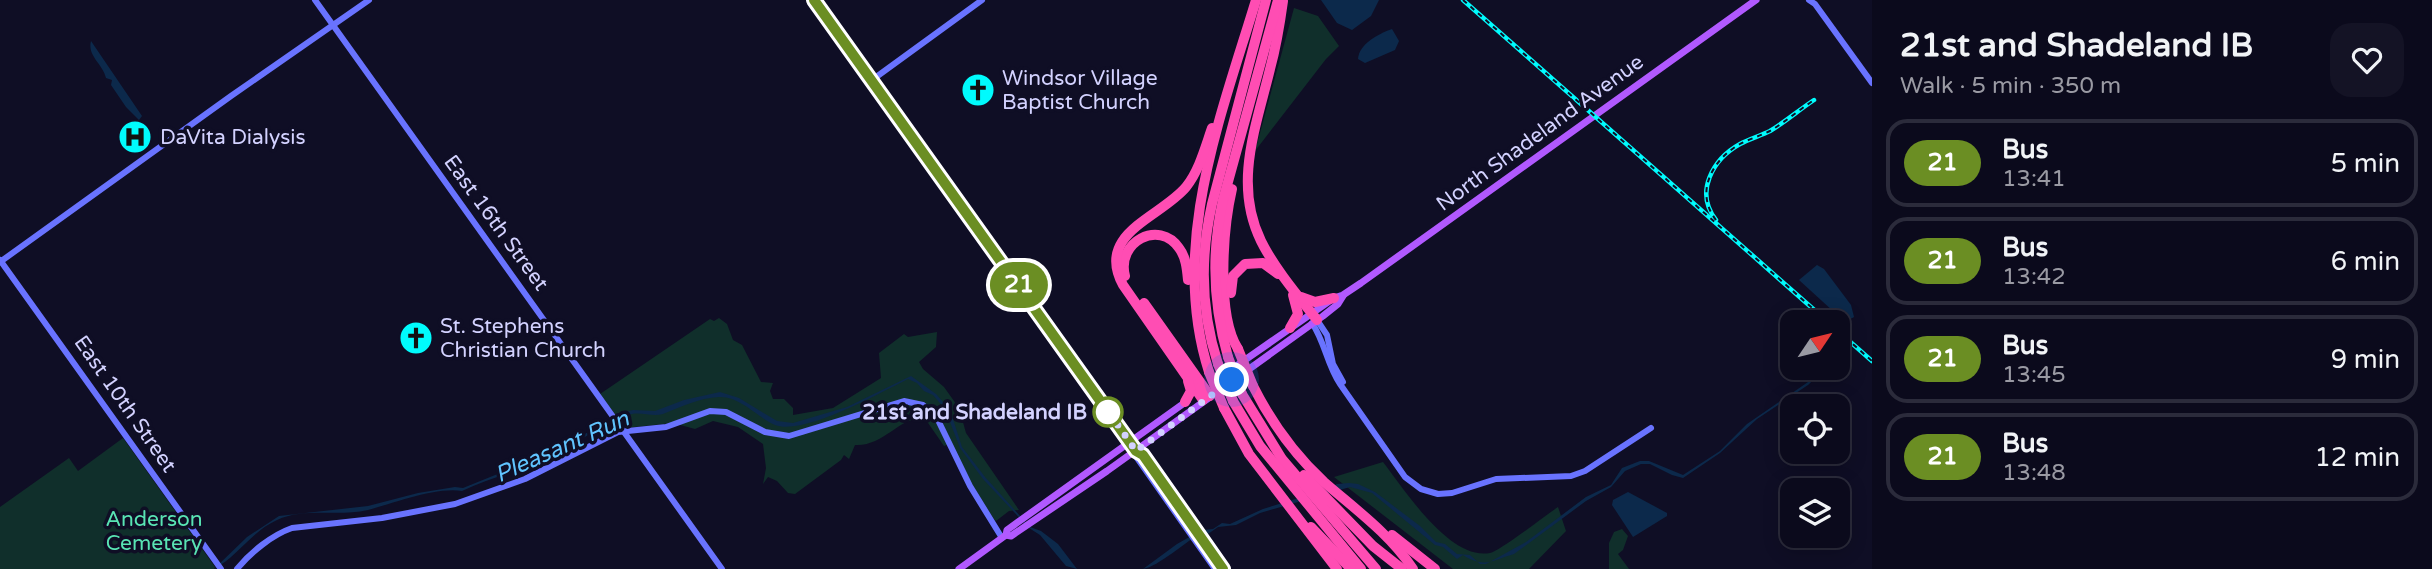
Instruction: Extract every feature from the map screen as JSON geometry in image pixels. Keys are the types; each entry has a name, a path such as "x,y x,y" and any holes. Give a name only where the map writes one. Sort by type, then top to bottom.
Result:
{"highway":[{"path":"1200,335 1194,285 1196,225 1214,142 1256,0"},
{"path":"1266,0 1212,204 1203,268 1205,306 1218,364 1233,401 1256,441 1361,569"},
{"path":"1280,0 1220,213 1215,251 1215,295 1228,357 1242,394 1269,439 1314,484 1344,498 1436,569"},
{"path":"1280,0 1272,65 1249,152 1247,188 1252,218 1261,239 1295,295 1298,314 1290,328"},
{"path":"1185,402 1191,391 1191,375 1122,283 1117,256 1121,243 1129,232 1177,196 1192,179 1230,86"},
{"path":"1240,140 1228,208 1224,262 1227,311 1235,343 1268,413 1325,503 1376,569"},
{"path":"1204,395 1126,279 1125,256 1138,240 1147,236 1160,236 1172,241 1180,250 1186,267 1193,315 1209,372 1224,408 1249,454 1283,499 1351,569"},
{"path":"1238,349 1231,286 1233,276 1240,267 1252,262 1266,264 1275,271 1312,318"},
{"path":"1295,295 1310,302 1338,296"},
{"path":"1191,375 1207,379 1224,374"},
{"path":"1344,498 1391,541 1413,569"},
{"path":"1325,503 1402,569"},
{"path":"1295,512 1337,569"}],"main road":[{"name":"North Shadeland Avenue","path":"1030,518 1136,451 1204,395 1312,318 1338,296 1756,0"},
{"name":"North Shadeland Avenue","path":"959,569 1004,536 1011,536 1016,528 1185,402 1204,395 1224,374 1290,328 1312,318"}],"street":[{"name":"East 16th Street","path":"315,0 722,569"},
{"path":"0,261 369,0"},
{"path":"814,0 1136,451 1143,455 1201,543 1223,569"},
{"path":"872,80 982,0"},
{"path":"1813,1 1872,83"},
{"name":"East 10th Street","path":"0,261 221,569"},
{"path":"1312,318 1327,335 1333,364 1352,399 1407,479 1421,489 1436,494 1452,493 1496,479 1578,475 1651,428"},
{"path":"237,569 254,552 289,529 304,525 382,519 461,502 525,479 623,432 666,427 699,414 717,411 732,414 769,434 789,436 898,402 915,402 927,407 936,416 970,486 1004,536"},
{"path":"1201,543 1215,569"}],"green space":[{"path":"1294,8 1318,16 1339,46 1255,151"},
{"path":"719,318 727,324 733,340 742,345 761,382 773,383 770,391 773,399 784,399 793,408 793,415 833,408 881,378 879,353 904,334 908,337 937,332 936,347 919,362 923,369 944,387 959,408 966,433 1019,510 1009,511 996,521 947,445 944,446 926,420 909,421 876,441 855,445 849,459 844,455 795,494 788,493 777,481 768,477 763,484 766,468 763,444 738,427 713,421 695,429 673,423 625,428 600,394 710,319 714,321"},
{"name":"Anderson Cemetery","path":"123,438 214,569 0,569 0,507 69,458 78,471"},
{"path":"1383,462 1429,521 1459,546 1475,552 1490,553 1513,540 1558,507 1566,531 1529,569 1453,569 1334,477"},
{"path":"1622,529 1628,536 1623,550 1618,554 1629,569 1609,569 1609,543 1614,532"}],"water":[{"path":"1321,0 1379,0 1371,16 1352,30 1337,23"},
{"path":"1392,29 1399,41 1395,50 1365,63 1358,59 1366,44"},
{"path":"91,41 142,116 139,120 111,85 112,80 106,78 93,56"},
{"path":"1817,265 1824,269 1851,305 1854,317 1850,319 1850,310 1832,310 1799,280"},
{"name":"Pleasant Run","path":"911,376 936,394 950,410 962,447 985,477 1030,527 1041,531 1058,544 1077,569 1066,566 1040,535 1029,528 983,479 960,448 945,409 933,395 908,379 823,419 788,427 775,425 741,403 719,397 690,403 659,415 632,414 611,422 547,458 462,491 428,493 357,512 287,516 268,525 214,569 247,537 279,516 368,506 418,493 463,488 550,453 625,412 655,411 684,400 720,392 739,398 777,421 793,423 847,407"},
{"path":"1813,380 1794,394 1791,394"},
{"path":"1780,401 1720,453 1683,478 1650,464 1641,464 1625,471 1611,487 1586,501 1514,554 1490,562 1526,542 1586,497 1611,485 1622,468 1640,461 1649,461 1683,475 1720,451 1747,424"},
{"path":"1349,483 1375,492 1420,526 1436,542 1445,544 1457,554 1470,555 1477,562 1463,555 1457,559 1443,547 1435,545 1372,493 1350,487 1260,513 1236,525 1218,527 1208,534 1203,532 1156,564 1143,569 1177,544 1202,530 1213,529 1222,523 1230,524 1263,509 1337,484"},
{"path":"1628,492 1667,513 1667,516 1633,537 1612,505 1613,500"}],"railway":[{"path":"1463,0 1814,310"},
{"path":"1716,220 1710,209 1707,188 1710,177 1722,158 1740,144 1776,127 1814,100"},
{"path":"1850,342 1872,361"}],"bus line":[{"name":"21","path":"814,0 1223,569"}],"place":[{"name":"Windsor Village Baptist Church","path":"978,90"},
{"name":"DaVita Dialysis","path":"135,137"},
{"name":"St. Stephens Christian Church","path":"416,338"},
{"name":"21st and Shadeland IB","path":"1108,412"}],"route":[{"path":"1108,412 1106,408 1136,451 1232,380"}]}
